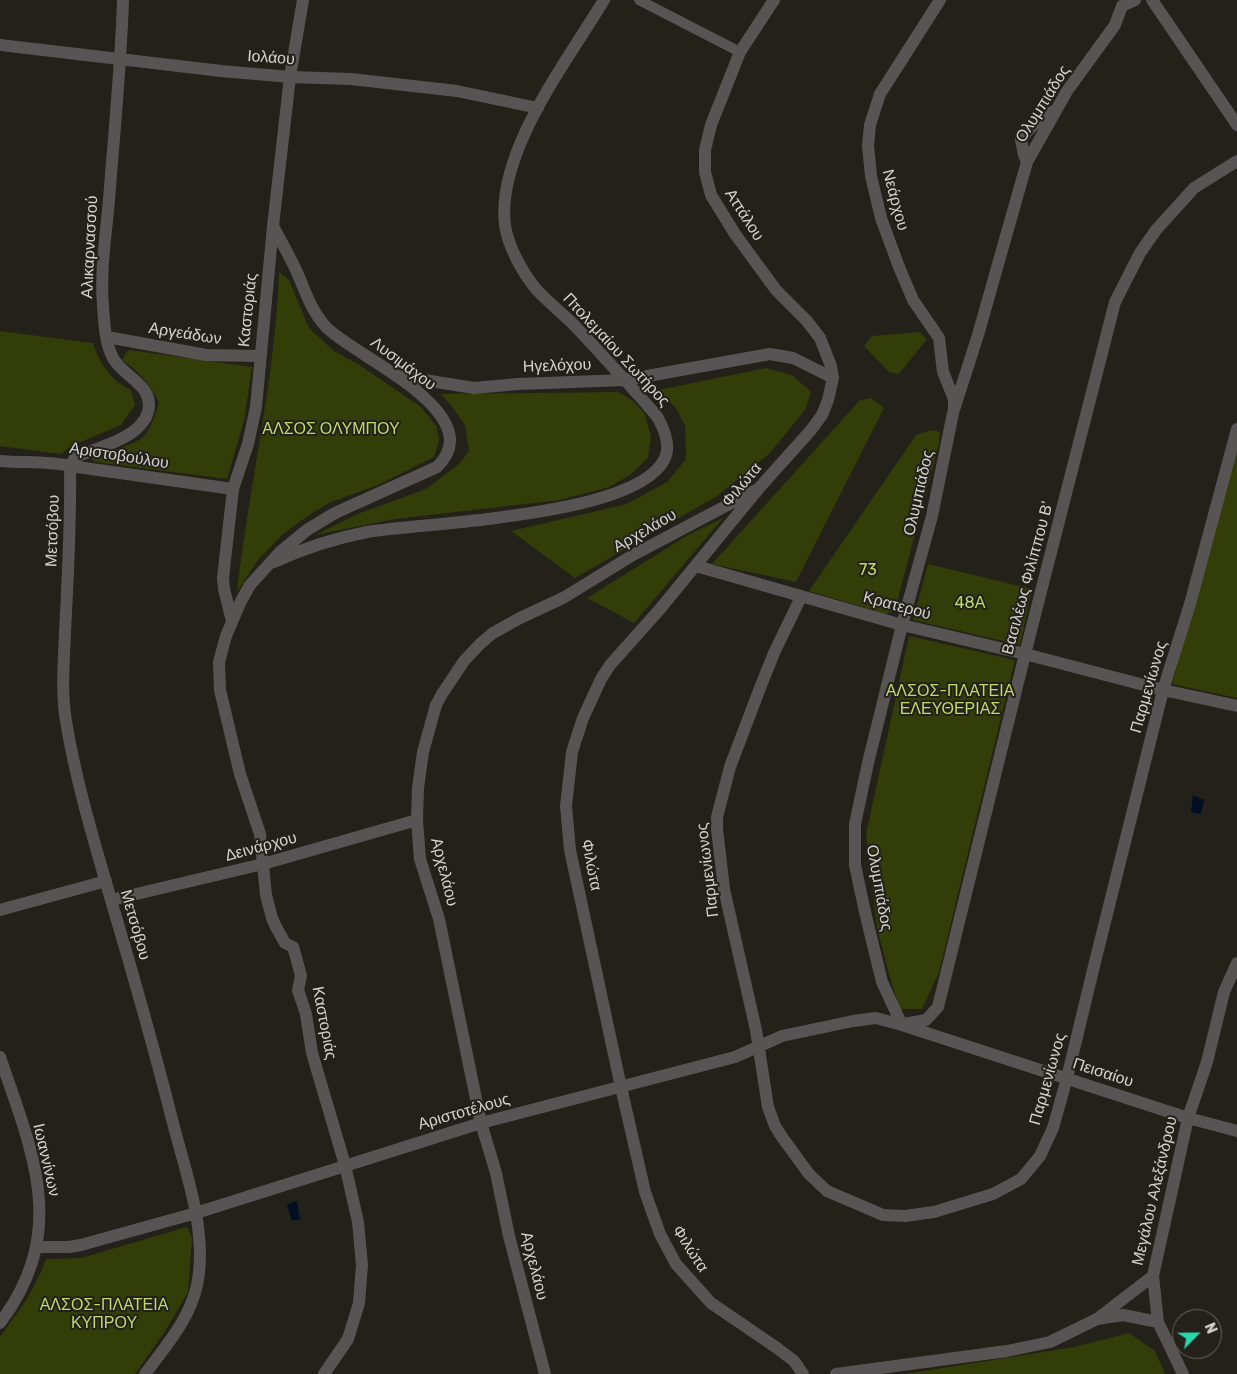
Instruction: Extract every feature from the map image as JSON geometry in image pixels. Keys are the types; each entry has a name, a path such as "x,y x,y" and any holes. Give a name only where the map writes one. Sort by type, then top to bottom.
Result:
{"street":[{"name":"Αλικαρνασσού","path":"70,466 75,458 80,455 114,442 132,432 142,424 147,414 148,405 144,391 116,363 110,351 103,307 103,268 121,58 123,0"},
{"name":"Καστοριάς","path":"232,621 224,589 224,578 233,489 252,429 256,407 273,226 290,76 303,0"},
{"name":"Πτολεμαίου Σωτήρος","path":"267,566 303,550 366,533 554,509 607,497 635,486 650,476 662,464 667,452 667,445 664,431 658,418 600,351 536,288 521,266 506,231 505,201 512,163 538,108 604,0"},
{"path":"639,0 740,52"},
{"name":"Αττάλου","path":"774,0 740,52 706,138 705,172 708,186 722,215 771,283 817,334 829,359 832,378"},
{"name":"Νεάρχου","path":"940,0 880,94 870,125 868,146 869,166 876,200 896,261 916,306 934,328 939,338 943,372 954,398 953,413"},
{"name":"Ολυμπιάδος","path":"902,1025 882,982 857,878 855,824 868,763 902,625 932,516 953,413 978,335 1027,162 1067,90 1115,25 1123,3 1135,0"},
{"path":"1152,0 1237,125"},
{"name":"Ιολάου","path":"0,45 221,71 351,79 457,91 538,108"},
{"name":"Βασιλέως Φιλίππου Β'","path":"902,1025 926,1020 938,1007 1025,654 1115,302 1140,253 1156,230 1194,188 1237,161"},
{"name":"Λυσιμάχου","path":"267,566 289,544 320,522 350,506 430,472 443,462 448,455 451,442 446,424 430,403 397,376 327,328 312,306 288,253 273,226"},
{"name":"Αργεάδων","path":"107,337 206,355 260,356"},
{"name":"Ηγελόχου","path":"397,376 474,388 518,384 624,380 770,354 793,358 832,378"},
{"name":"Φιλώτα","path":"803,1374 794,1362 777,1348 711,1303 676,1264 660,1234 645,1192 621,1087 570,850 566,806 570,764 583,718 601,679 760,487 817,422 828,400 832,378"},
{"name":"Παρμενίωνος","path":"801,597 774,653 730,767 717,817 724,889 759,1046 765,1089 772,1118 782,1137 809,1174 833,1195 874,1212 894,1216 923,1214 969,1202 1005,1188 1021,1179 1040,1156 1053,1128 1163,690 1190,604 1237,428"},
{"name":"Αριστοβούλου","path":"0,461 18,463 54,462 70,466 233,489"},
{"name":"Μετσόβου","path":"70,466 70,537 63,668 65,719 84,805 162,1080 196,1213 200,1248 197,1286 192,1303 182,1323 145,1374"},
{"name":"Αρχελάου","path":"544,1374 509,1236 496,1173 481,1123 439,919 420,859 417,820 423,752 436,705 456,672 481,643 505,626 563,598 633,555 760,487"},
{"name":"Καστοριάς","path":"267,566 250,584 232,621 220,654 218,669 240,774 260,834 266,896 272,918 286,943 293,948 296,957 301,976 298,990 306,1014 312,1053 345,1165 358,1222 362,1290 348,1339 324,1374"},
{"name":"Κρατερού","path":"696,566 902,625 1025,654 1163,690 1237,706"},
{"name":"Δεινάρχου","path":"112,900 263,864 417,820"},
{"path":"0,910 106,880"},
{"name":"Μεγάλου Αλεξάνδρου","path":"836,1374 1007,1351 1050,1342 1097,1319 1153,1276 1188,1118 1207,1062 1224,992 1237,963"},
{"name":"Αριστοτέλους","path":"37,1247 81,1245 196,1213 481,1123 723,1060 782,1036 876,1018 902,1025"},
{"name":"Πεισαίου","path":"902,1025 1188,1118 1237,1131"},
{"name":"Ιωαννίνων","path":"0,1058 37,1177 41,1213 37,1247 25,1282 0,1323"},
{"path":"1153,1276 1158,1322 1183,1374"},
{"path":"1097,1319 1123,1315 1158,1322"}],"green space":[{"name":"ΑΛΣΟΣ ΟΛΥΜΠΟΥ","path":"279,272 289,280 309,328 334,351 361,366 421,407 437,427 439,441 434,457 378,485 331,502 309,515 282,535 258,560 237,592 267,392 277,312"},
{"path":"0,331 93,343 107,371 117,381 131,390 135,405 121,425 71,446 61,454 0,446"},
{"path":"919,332 927,339 899,374 889,372 864,346 872,336"},
{"name":"ΑΛΣΟΣ ΟΛΥΜΠΟΥ","path":"129,350 252,367 244,421 227,479 95,462 91,458 136,442 145,435 155,415 159,402 155,395 139,373 122,360"},
{"path":"766,368 792,375 811,392 805,410 769,454 717,496 575,578 511,531 627,504 667,482 686,459 685,426 676,408 658,390"},
{"name":"ΑΛΣΟΣ ΟΛΥΜΠΟΥ","path":"618,392 632,400 645,414 651,437 648,458 630,475 609,487 560,500 395,519 315,535 360,513 426,489 460,463 469,451 465,425 441,394"},
{"path":"871,398 884,408 796,582 712,564 860,400"},
{"name":"73","path":"931,430 940,432 939,443 895,610 886,614 809,591 916,435"},
{"path":"1237,450 1237,698 1172,684"},
{"path":"723,518 634,623 587,598 688,535"},
{"name":"48Α","path":"928,564 1032,589 1020,645 913,620"},
{"name":"ΑΛΣΟΣ-ΠΛΑΤΕΙΑ ΕΛΕΥΘΕΡΙΑΣ","path":"909,636 1015,660 939,972 922,1009 900,1009 890,978 877,928 866,834"},
{"name":"ΑΛΣΟΣ-ΠΛΑΤΕΙΑ ΚΥΠΡΟΥ","path":"187,1227 192,1238 188,1292 164,1333 135,1374 0,1374 0,1337 27,1299 46,1259 81,1258"},
{"path":"1129,1333 1155,1351 1165,1374 905,1374 1074,1347"}],"water":[{"path":"1193,795 1204,800 1201,814 1191,812"},
{"path":"297,1201 300,1219 292,1221 287,1205"}]}
